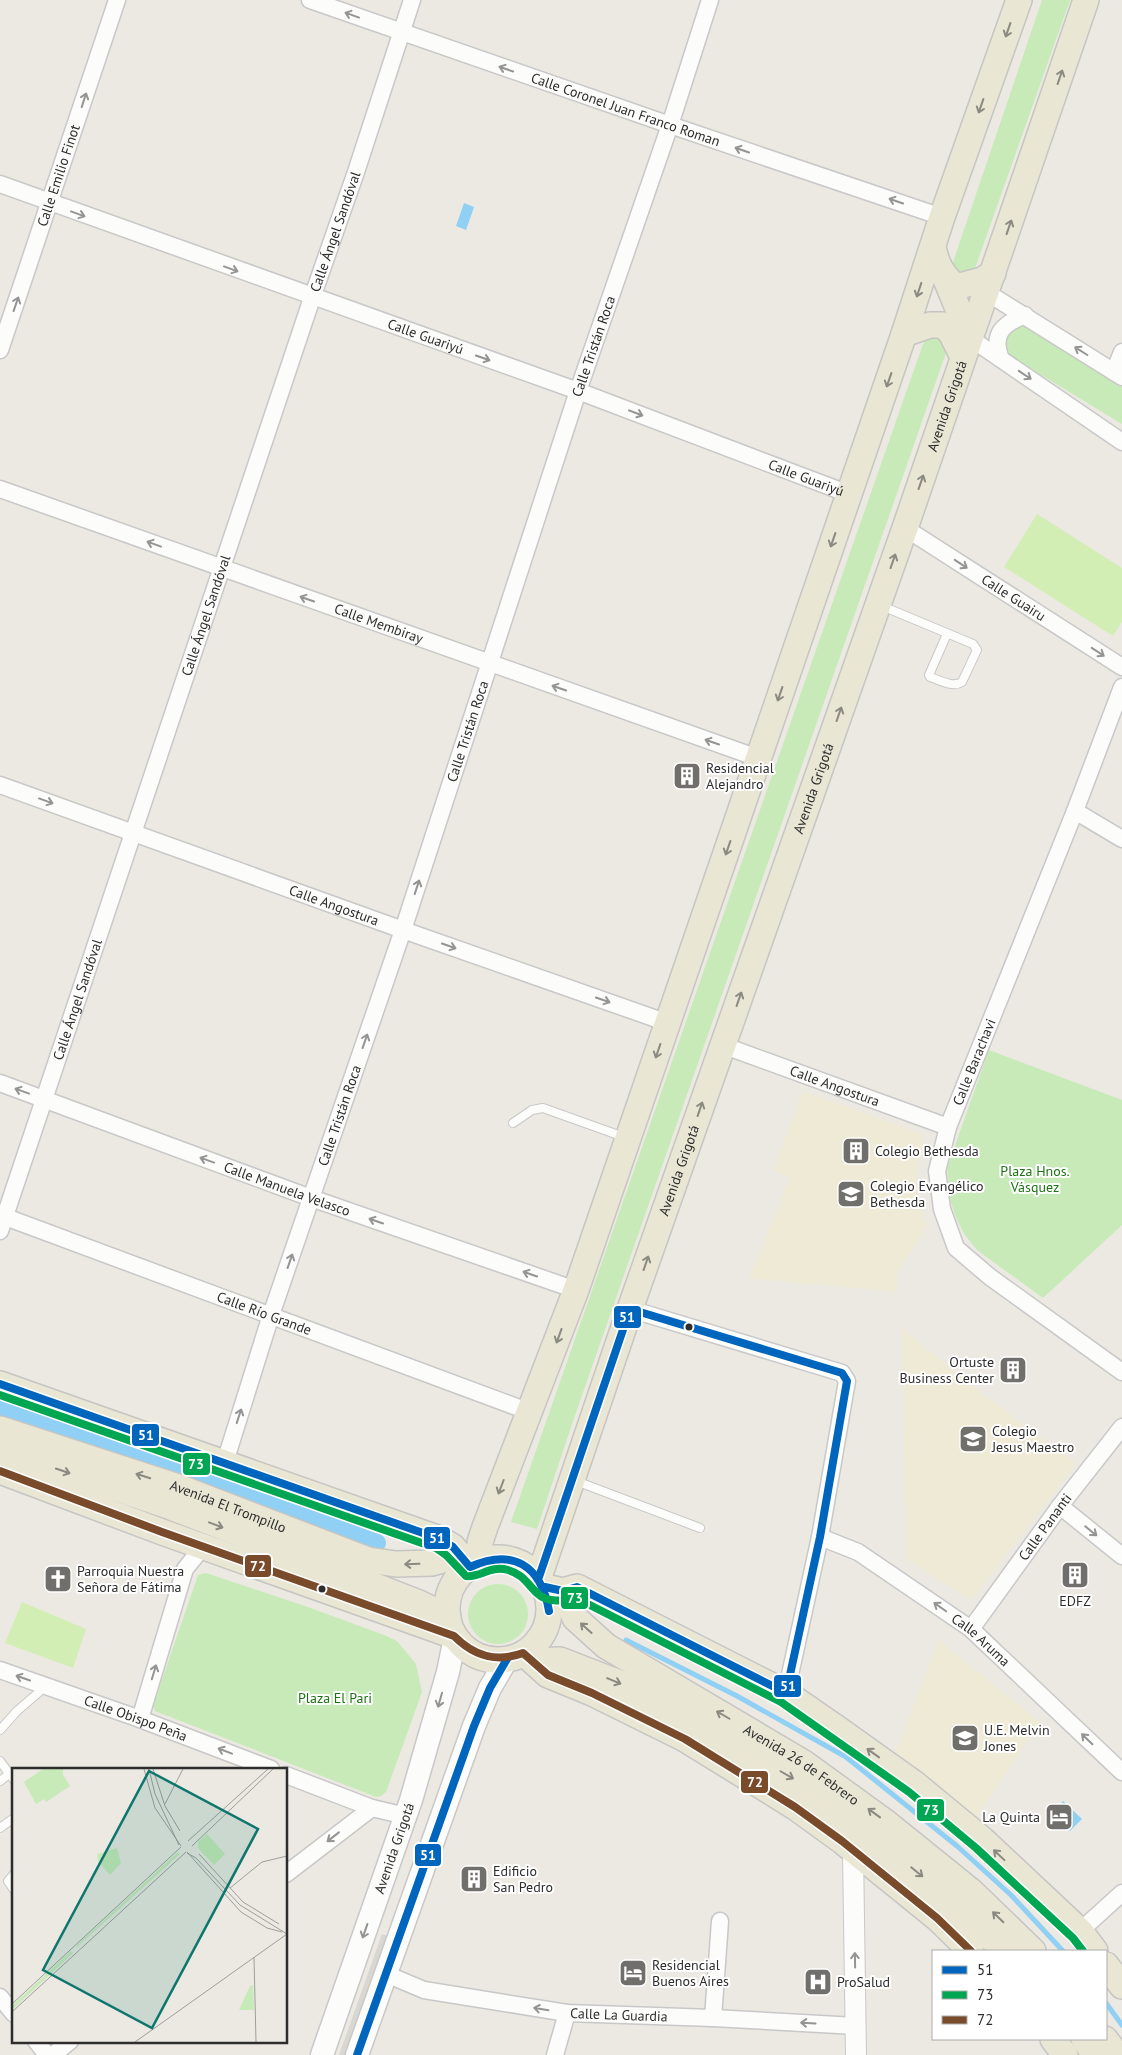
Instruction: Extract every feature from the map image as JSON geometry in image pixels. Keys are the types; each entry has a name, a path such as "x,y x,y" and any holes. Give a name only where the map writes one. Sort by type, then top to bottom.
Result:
{"main road":[{"path":"970,1950 937,1918 854,1851 795,1807 684,1739 592,1693 548,1675 521,1658 491,1659 478,1655 466,1648 452,1630 447,1608 451,1590 480,1542 576,1290 904,334 942,217 1019,0"},
{"name":"Avenida Grigotá","path":"549,1585 572,1480 722,1045 905,528 1086,0"},
{"path":"933,247 937,264 945,277 958,309 966,348"},
{"path":"945,277 956,287 982,280 990,283"},
{"path":"904,334 930,325 958,309 990,283"},
{"path":"930,325 943,325 966,348"},
{"path":"0,1384 440,1539 469,1561 500,1558 512,1559 531,1569 549,1585 577,1587 786,1693 915,1784 983,1840 1080,1931 1094,1950"},
{"name":"Avenida El Trompillo","path":"0,1429 178,1487 368,1560 396,1564 469,1561"},
{"path":"0,1450 46,1488"},
{"name":"Avenida El Trompillo","path":"0,1450 171,1507 419,1603 452,1630"},
{"path":"0,1470 208,1547 452,1630"},
{"path":"357,2055 438,1832 474,1726 490,1688 539,1640 548,1621 549,1585"},
{"name":"Avenida 26 de Febrero","path":"549,1585 575,1618 606,1646 804,1763 884,1821 965,1886 1032,1950"},
{"name":"Avenida Grigotá","path":"322,2055 408,1808 442,1693 452,1630"},
{"name":"Avenida 26 de Febrero","path":"521,1658 560,1660 635,1689 794,1780 872,1836 965,1911 1003,1950"},
{"path":"403,1924 385,1915 383,1908 409,1824 408,1808"},
{"path":"1107,1966 1122,1986"},
{"path":"1054,2040 1065,2055"},
{"path":"1085,2040 1095,2055"},
{"path":"1106,2040 1117,2055"}],"street":[{"name":"Calle Emilio Finot","path":"0,350 117,0"},
{"name":"Calle Coronel Juan Franco Roman","path":"310,0 942,217"},
{"name":"Calle Ángel Sandóval","path":"2,1220 356,172 412,0"},
{"name":"Calle Tristán Roca","path":"225,1462 271,1315 403,930 578,392 670,125 710,0"},
{"name":"Calle Guariyú","path":"0,184 312,298 578,392 849,494"},
{"path":"990,283 1025,315 1118,374 1122,352"},
{"path":"1001,359 998,350 998,340 1001,330 1008,322 1025,315"},
{"path":"966,348 1001,359 1122,442"},
{"name":"Calle Membiray","path":"0,489 758,758"},
{"name":"Calle Guairu","path":"905,528 1122,667"},
{"name":"Calle Barachavi","path":"1122,687 1075,811 948,1127 937,1171 942,1209 956,1248 990,1277 1122,1372"},
{"name":"Calle Angostura","path":"0,785 133,834 668,1023"},
{"path":"1075,811 1122,839"},
{"name":"Calle Angostura","path":"722,1045 948,1127"},
{"name":"Calle Manuela Velasco","path":"0,1083 311,1198 576,1290"},
{"name":"Calle Río Grande","path":"2,1220 271,1315 530,1412"},
{"path":"630,1309 842,1373 845,1376 847,1381 820,1537 786,1693"},
{"name":"Calle Pananti","path":"971,1629 1060,1506 1122,1427"},
{"path":"1060,1506 1122,1556"},
{"name":"Calle Aruma","path":"820,1537 858,1552 971,1629 1122,1772"},
{"path":"140,1718 185,1570 198,1553 208,1547"},
{"name":"Calle Obispo Peña","path":"0,1670 140,1718 268,1768"},
{"path":"288,1776 372,1808 408,1808"},
{"path":"288,1872 372,1808"},
{"path":"854,1851 856,2055"},
{"path":"1080,1931 1122,1892"},
{"path":"713,2018 720,1920"},
{"name":"Calle La Guardia","path":"386,1974 424,1990 567,2013 713,2018 856,2026"},
{"path":"0,1997 12,2012"},
{"path":"555,2055 567,2013"},
{"path":"37,2042 47,2055"},
{"path":"53,2055 69,2042"}],"lane":[{"path":"878,604 947,634 976,647 977,650 962,682 954,685 929,675 947,634"},
{"path":"512,1123 521,1115 543,1108 628,1139"},
{"path":"572,1480 700,1528"},
{"path":"0,1730 17,1711 46,1686"},
{"path":"0,1761 11,1777 0,1780"},
{"path":"0,1828 12,1819"},
{"path":"12,1876 8,1881 12,1887"}],"shaded area":[{"name":"Colegio Evangélico Bethesda","path":"803,1091 925,1135 916,1177 921,1209 928,1225 898,1272 897,1292 749,1278 790,1178 773,1170"},
{"name":"Colegio Jesus Maestro","path":"902,1328 965,1380 1076,1464 971,1600 906,1559"},
{"name":"U.E. Melvin Jones","path":"939,1640 1040,1722 976,1818 895,1753"},
{"path":"382,1934 391,1937 349,2055 339,2055"}],"green space":[{"path":"1042,0 1070,0 973,274 964,279 951,268"},
{"path":"1020,323 1028,326 1122,386 1122,424 1007,354 1005,338 1011,327"},
{"path":"931,334 939,335 948,347 537,1529 511,1522 923,344"},
{"path":"1037,514 1122,568 1122,622 1113,636 1004,567"},
{"name":"Plaza Hnos. Vásquez","path":"989,1050 1122,1100 1122,1225 1043,1298 977,1250 965,1235 956,1218 950,1199 947,1168"},
{"name":"Plaza El Pari","path":"206,1573 384,1635 397,1641 416,1664 422,1692 386,1792 376,1797 155,1711 153,1706 198,1575"},
{"path":"498,1584 515,1589 523,1597 528,1614 523,1631 515,1639 498,1644 481,1639 473,1631 468,1614 473,1597 481,1589"},
{"path":"22,1602 86,1629 73,1668 5,1643"}],"water":[{"path":"464,203 474,207 466,230 456,226"},
{"path":"1063,1801 1082,1819 1070,1831 1052,1813"}],"waterway":[{"path":"0,1409 76,1432 377,1543"},
{"path":"626,1640 737,1696 846,1757 957,1846 1011,1895 1062,1950"},
{"path":"1107,2004 1122,2025"}],"transit line":[{"name":"51","path":"539,1577 630,1309 842,1373 847,1381 820,1537 786,1693 577,1587 563,1591 545,1587"},
{"name":"51","path":"0,1384 440,1539 453,1547 470,1567 499,1559 512,1560 532,1572 545,1595 549,1611"},
{"name":"73","path":"0,1395 436,1548 446,1555 466,1576 496,1569 508,1570 521,1577 534,1591 546,1599 567,1600 576,1598 781,1702 909,1792 976,1848 1073,1938 1082,1950"},
{"name":"72","path":"0,1471 162,1532 454,1636 469,1648 486,1656 504,1657 523,1653 548,1675 592,1693 685,1739 795,1807 842,1841 937,1918 970,1950"},
{"name":"51","path":"357,2055 474,1726 490,1688 507,1659"}],"place":[{"name":"Residencial Alejandro","path":"687,776"},
{"name":"Colegio Bethesda","path":"856,1151"},
{"name":"Colegio Evangélico Bethesda","path":"851,1194"},
{"name":"Ortuste Business Center","path":"1013,1370"},
{"name":"Colegio Jesus Maestro","path":"973,1439"},
{"name":"EDFZ","path":"1075,1575"},
{"name":"Parroquia Nuestra Señora de Fátima","path":"58,1579"},
{"name":"U.E. Melvin Jones","path":"965,1738"},
{"name":"La Quinta","path":"1059,1817"},
{"name":"Edificio San Pedro","path":"474,1879"},
{"name":"Residencial Buenos Aires","path":"633,1973"},
{"name":"ProSalud","path":"818,1982"}]}
